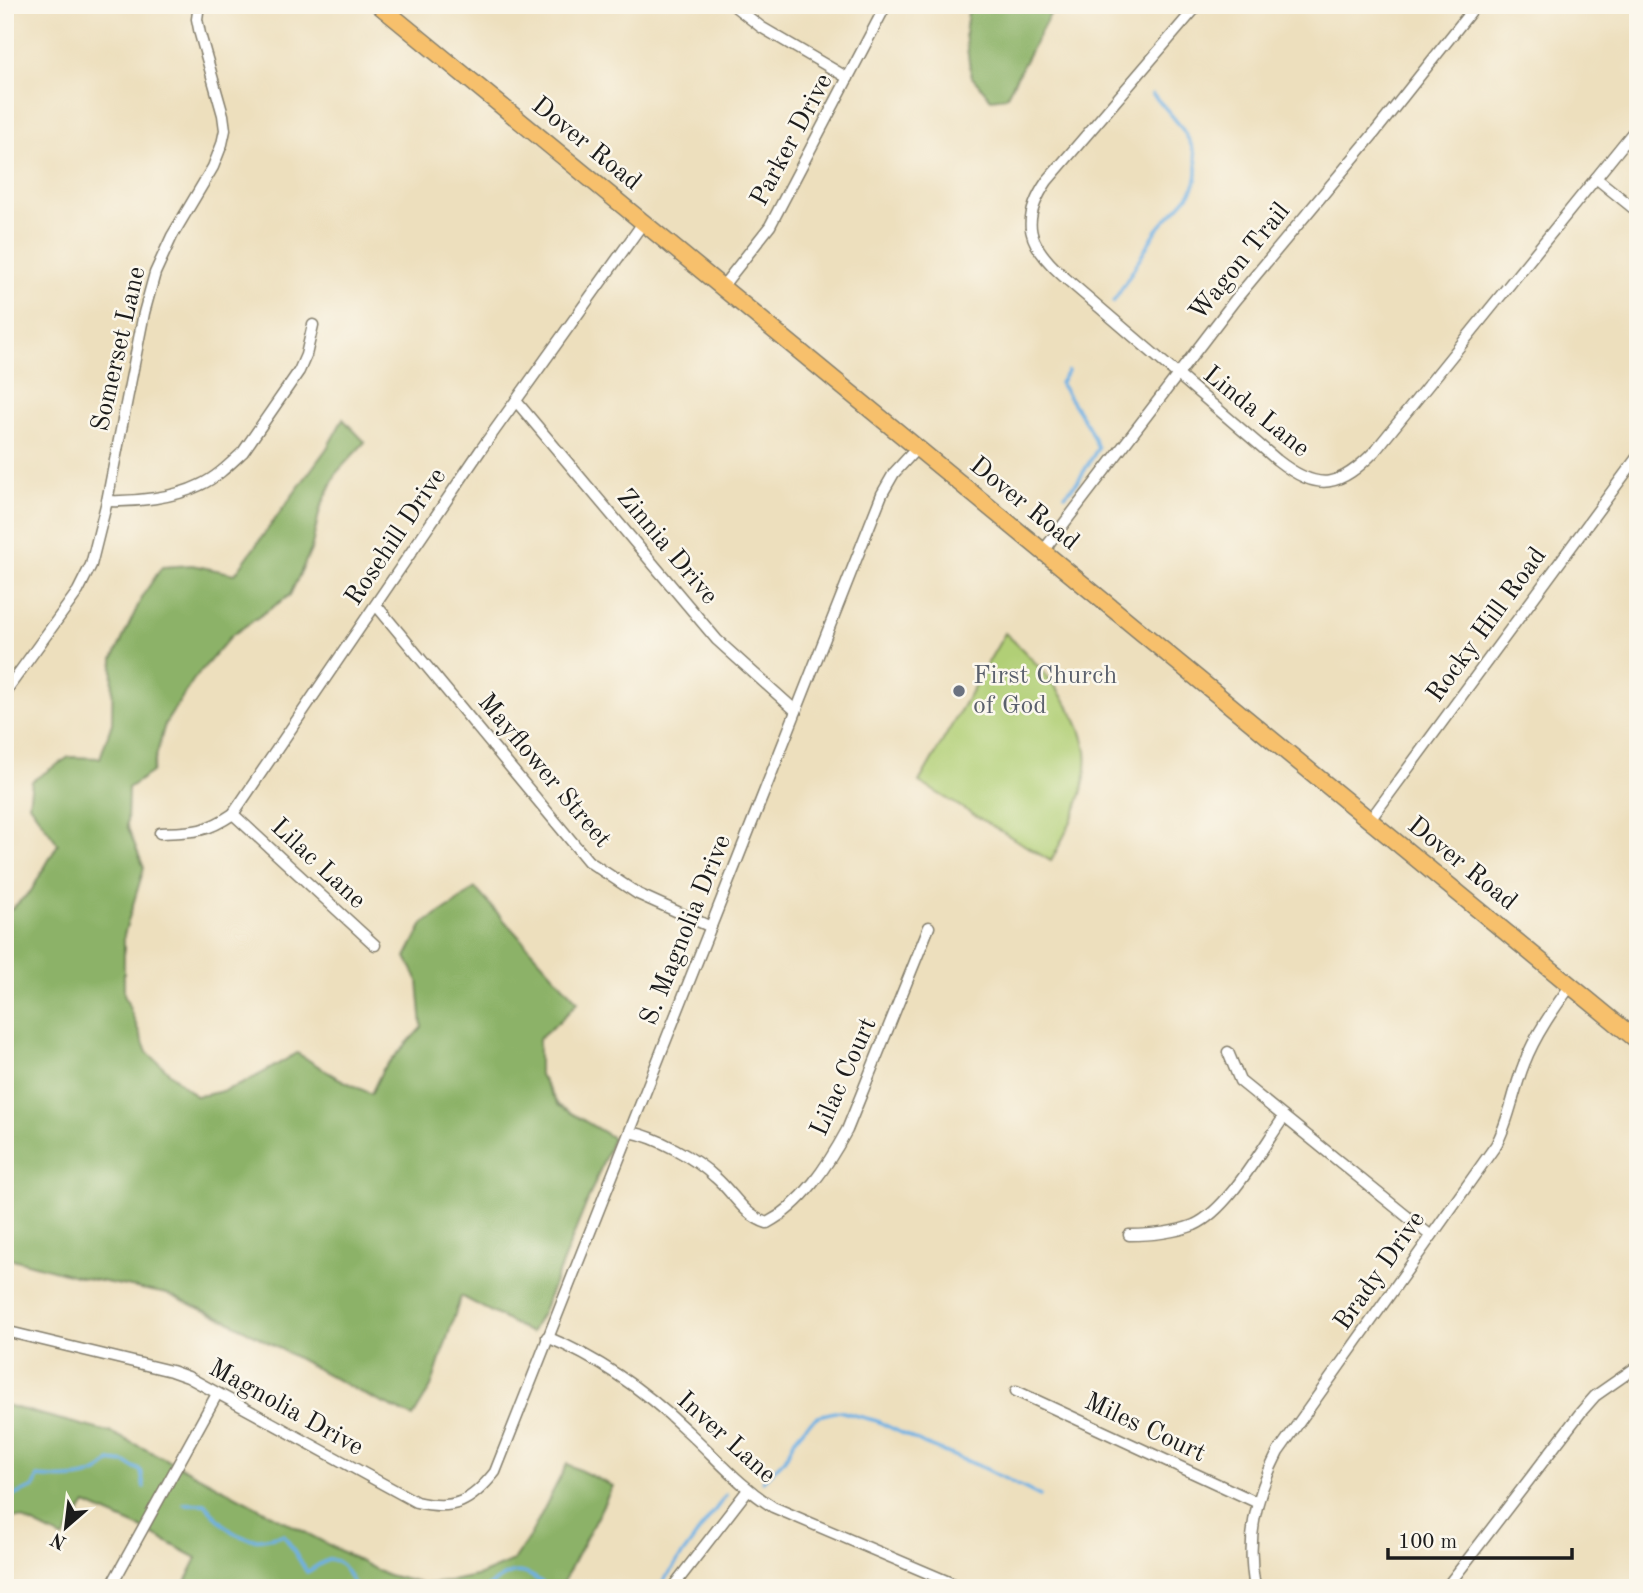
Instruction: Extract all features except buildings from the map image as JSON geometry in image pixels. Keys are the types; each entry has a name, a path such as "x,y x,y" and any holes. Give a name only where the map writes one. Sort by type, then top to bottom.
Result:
{"main road":[{"name":"Dover Road","path":"379,5 1638,1041"}],"street":[{"name":"Somerset Lane","path":"5,692 83,582 95,552 144,313 155,273 172,236 219,154 225,130 223,115 200,34 197,19 199,5"},
{"path":"733,5 761,27 848,78"},
{"name":"Parker Drive","path":"722,287 770,226 886,5"},
{"name":"Linda Lane","path":"1198,5 1046,181 1034,201 1029,220 1036,242 1053,267 1287,467 1310,480 1321,482 1346,476 1357,470 1375,451 1638,126"},
{"name":"Wagon Trail","path":"1043,551 1235,300 1476,5"},
{"path":"5,41 5,61"},
{"path":"1595,178 1638,212"},
{"name":"Rosehill Drive","path":"160,833 194,832 215,827 233,814 474,459 643,223"},
{"path":"107,501 138,501 199,486 232,462 243,452 299,371 313,325"},
{"name":"Zinnia Drive","path":"516,401 717,640 796,710"},
{"name":"S. Magnolia Drive","path":"509,1437 882,494 894,473 917,448"},
{"name":"Rocky Hill Road","path":"1370,820 1638,456"},
{"name":"Mayflower Street","path":"376,605 588,861 638,894 711,927"},
{"name":"Lilac Lane","path":"233,814 375,945"},
{"name":"Lilac Court","path":"630,1132 648,1135 714,1175 748,1213 767,1223 783,1214 836,1150 859,1103 929,927"},
{"name":"Brady Drive","path":"1255,1588 1250,1545 1256,1502 1278,1452 1496,1145 1509,1118 1524,1064 1533,1043 1571,985"},
{"path":"1228,1052 1240,1080 1431,1236"},
{"path":"1129,1235 1153,1235 1177,1230 1208,1217 1228,1197 1284,1117"},
{"name":"Magnolia Drive","path":"5,1331 171,1371 402,1496 434,1506 459,1503 475,1496 495,1472 509,1437"},
{"name":"Inver Lane","path":"547,1337 607,1368 655,1402 747,1490 792,1517 963,1588"},
{"path":"1446,1588 1581,1412 1595,1396 1638,1366"},
{"name":"Miles Court","path":"1016,1391 1256,1502"},
{"path":"110,1588 217,1394"},
{"path":"671,1588 747,1490"}],"green space":[{"path":"969,5 1055,5 1006,97 991,99 971,76 965,34"},
{"path":"343,419 365,442 337,472 320,509 311,550 290,595 231,636 194,679 165,724 152,772 128,788 127,825 144,868 124,935 124,994 147,1052 195,1096 236,1086 297,1053 371,1094 383,1069 422,1027 418,981 406,957 423,924 475,888 578,1002 539,1039 539,1073 558,1105 613,1138 542,1313 531,1333 461,1296 431,1387 413,1417 365,1395 229,1321 167,1294 79,1277 5,1257 5,915 31,891 58,844 29,804 32,781 69,757 100,758 112,723 113,659 143,595 162,567 192,565 235,574 327,448"},
{"path":"1005,633 1029,656 1063,698 1073,714 1085,745 1087,759 1082,790 1051,861 919,782"},
{"path":"5,1405 112,1433 384,1574 425,1584 480,1575 513,1561 531,1534 567,1464 613,1486 560,1588 182,1588 197,1558 143,1529 86,1504 63,1539 21,1518 5,1518"}],"waterway":[{"path":"1113,302 1155,233 1191,192 1196,179 1197,165 1188,138 1152,94"},
{"path":"1065,495 1078,481 1098,448 1089,428 1060,383 1068,371"},
{"path":"763,1481 785,1459 795,1439 807,1425 818,1416 839,1411 877,1421 924,1444 982,1467 1040,1496"},
{"path":"5,1499 34,1487 38,1477 87,1476 96,1473 110,1461 126,1463 141,1471 144,1487"},
{"path":"658,1588 726,1495"},
{"path":"184,1504 205,1504 229,1529 243,1537 261,1539 284,1535 307,1572 333,1560 345,1570 356,1588"},
{"path":"486,1588 504,1576 518,1572 531,1576 549,1588"}],"place":[{"name":"First Church of God","path":"959,691"}]}
